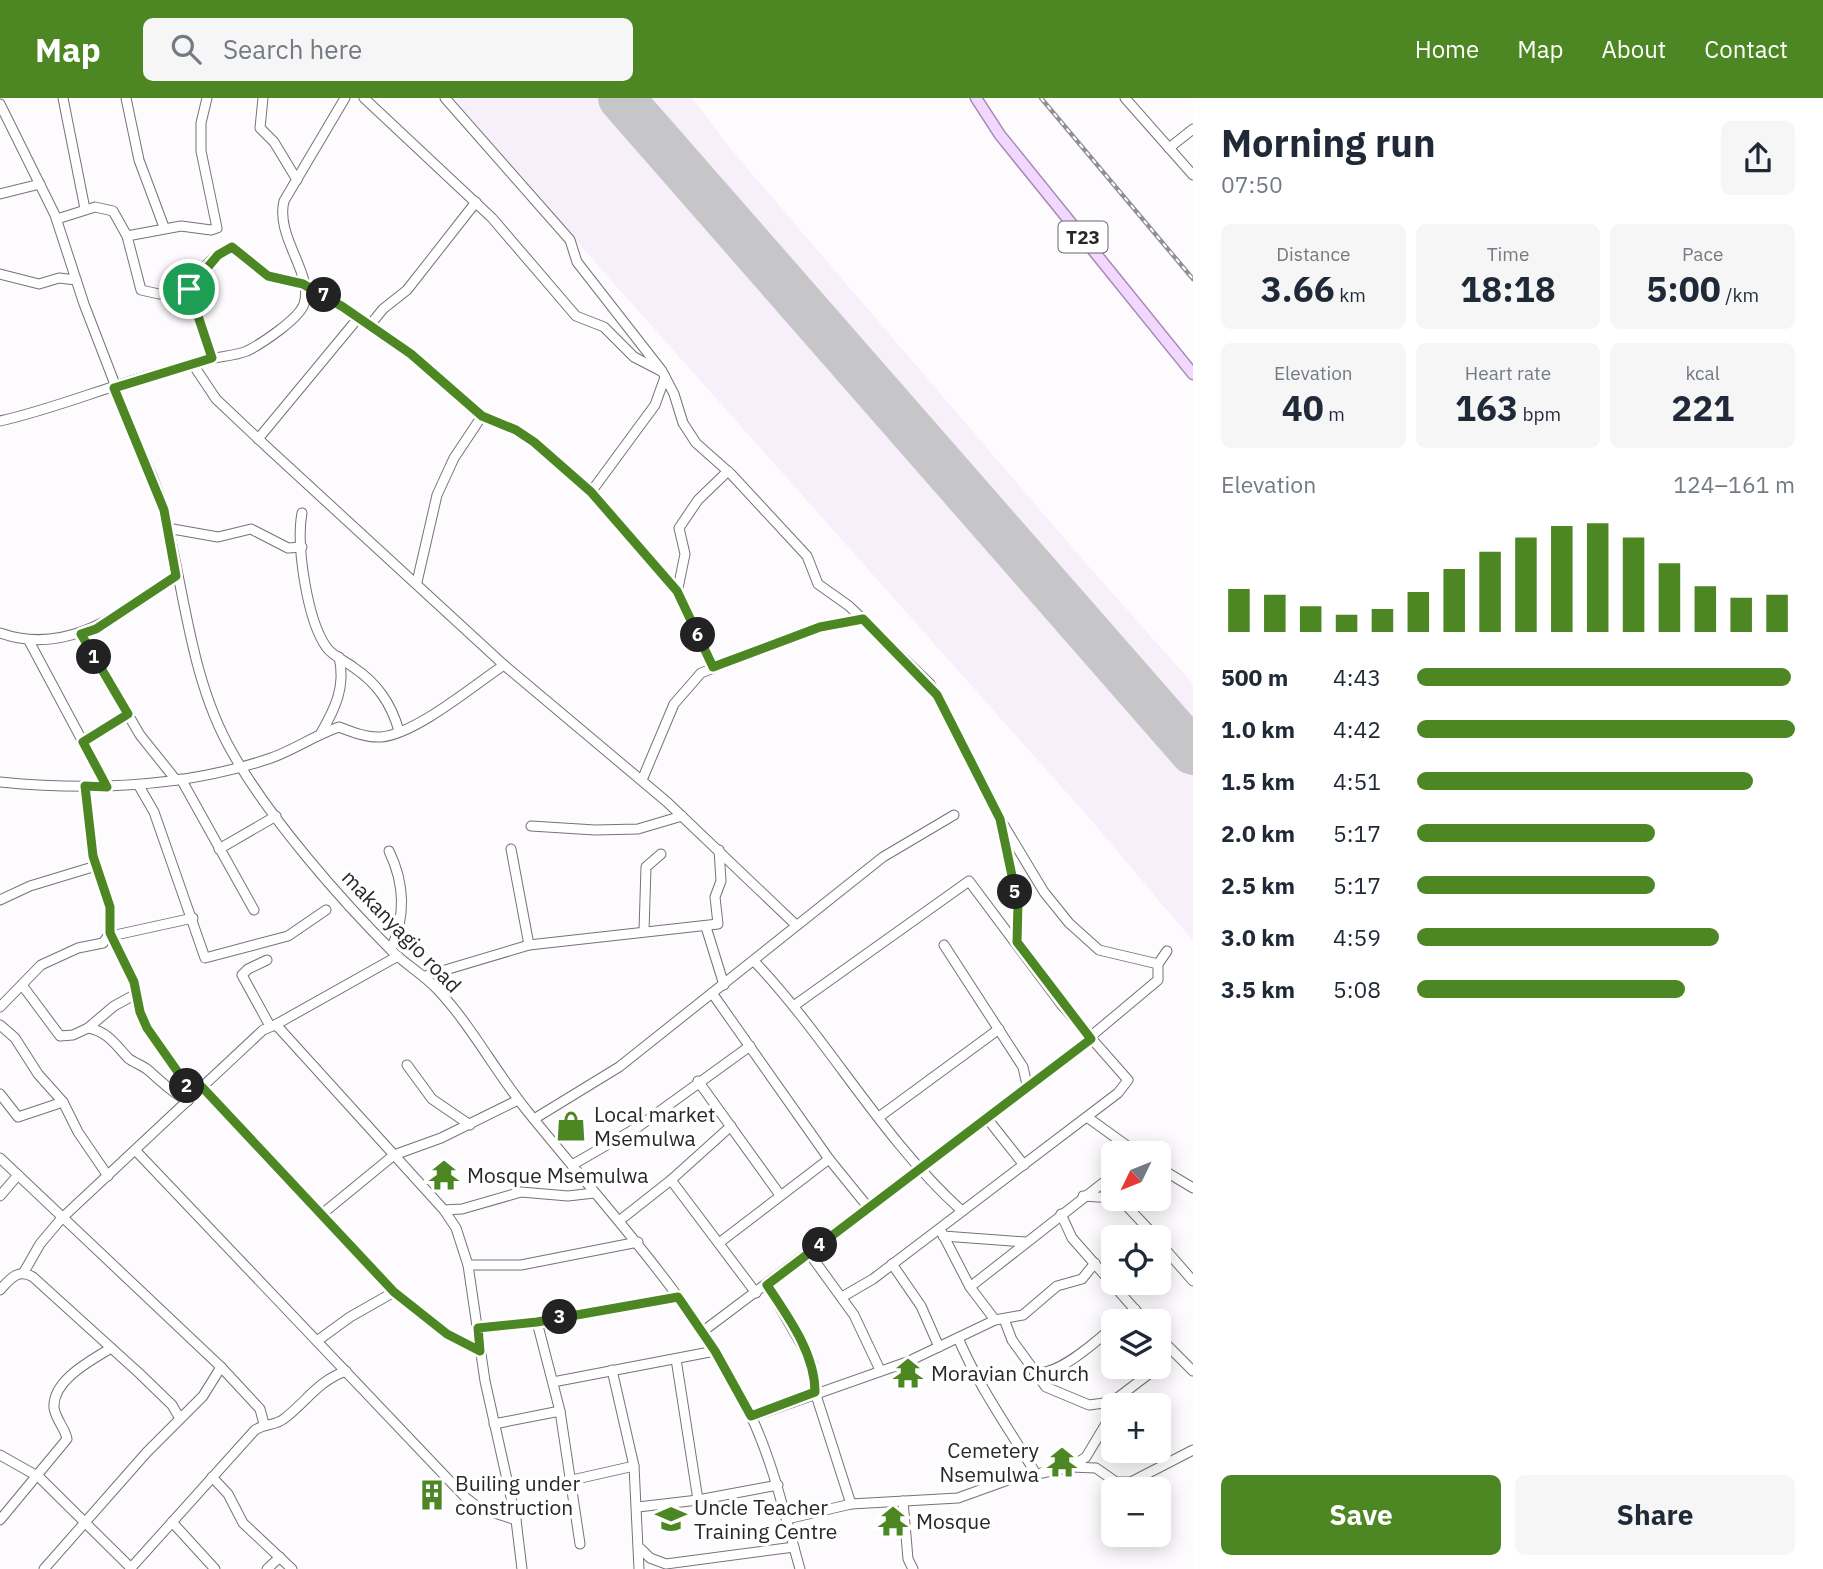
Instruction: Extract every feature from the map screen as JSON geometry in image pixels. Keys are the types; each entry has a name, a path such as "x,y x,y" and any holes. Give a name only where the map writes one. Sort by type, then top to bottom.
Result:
{"main road":[{"name":"T23","path":"976,98 1000,135 1193,374"}],"street":[{"path":"63,98 85,209"},
{"path":"126,98 139,160 164,227"},
{"path":"127,236 164,227 191,226 211,230 217,228 201,151 201,122 207,98"},
{"path":"263,98 260,128 274,142 298,180"},
{"path":"0,421 194,366 212,358 249,350 274,334 303,306 303,284 282,223 284,201 345,98"},
{"path":"364,98 476,202 539,270 572,313 604,327 634,357 664,374"},
{"path":"445,98 570,240 577,262 664,374 691,437 728,471 810,559 818,584 863,619 937,695 1000,819 1044,892 1084,939 1115,955 1158,964"},
{"path":"1125,98 1193,175"},
{"name":"makanyagio road","path":"0,104 57,219 115,388 150,471 167,528 202,680 221,729 241,766 276,816 338,893 394,953 425,976 442,993 518,1100 638,1242 678,1297 715,1351 751,1416 778,1485 800,1569"},
{"path":"1168,148 1193,129"},
{"path":"0,194 40,184"},
{"path":"370,326 383,309 407,290 476,202"},
{"path":"57,219 85,209 102,207 113,211 127,236 141,290 159,294 189,289 218,255 232,247 268,276 303,284 359,317 411,354 482,416 516,430 591,492 677,593 713,667"},
{"path":"0,274 39,284 59,278 76,279"},
{"path":"189,289 212,358"},
{"path":"258,439 359,317"},
{"path":"194,366 216,399 258,439 417,582 504,665 682,816 796,925"},
{"path":"591,492 655,405 664,374"},
{"path":"417,582 437,495 454,458 482,416"},
{"path":"677,593 685,554 679,528 698,500 728,471"},
{"path":"302,513 299,532 305,584 314,620 327,647 377,685 399,731"},
{"path":"167,528 218,537 251,529 282,546 302,547"},
{"path":"0,633 29,641 81,634 96,629 176,576"},
{"path":"642,780 674,705 693,680 713,667 820,627 863,619"},
{"path":"81,634 149,749 178,780 254,910"},
{"path":"29,641 107,787"},
{"path":"321,733 333,711 342,681 339,657"},
{"path":"0,782 44,787 139,786 178,780 280,755 321,733 339,727 369,737 399,731 436,712 504,665"},
{"path":"83,742 128,714"},
{"path":"85,786 96,866 110,907 111,935 130,974 147,1028 191,1098"},
{"path":"139,786 154,812 204,956 211,959 288,936 326,910"},
{"path":"534,1119 619,1067 676,1018 724,985 883,857 954,815"},
{"path":"219,849 276,816"},
{"path":"531,826 595,830 638,828 682,816"},
{"path":"1000,819 1018,904 1017,942"},
{"path":"511,849 529,945"},
{"path":"425,976 529,945 706,926 720,922 715,897 721,881 719,850"},
{"path":"0,1290 12,1277 23,1272 61,1219 202,1087 273,1026 394,953 403,905 396,865 389,851"},
{"path":"644,931 645,871 652,860 662,854"},
{"path":"0,900 30,886 96,866"},
{"path":"794,1005 970,881 1091,1038 1128,1080 1087,1117 962,1211 941,1233 842,1297"},
{"path":"0,1007 40,965 78,948 103,943 111,935 193,918"},
{"path":"706,926 724,985"},
{"path":"944,945 1024,1070 1027,1086"},
{"path":"702,1332 809,1254 1091,1038 1158,981 1158,964 1167,951"},
{"path":"267,960 248,968 242,975 273,1026 444,1210 456,1228 468,1265 480,1351 516,1520 522,1569"},
{"path":"754,961 794,1005 920,1168 962,1211"},
{"path":"22,985 60,1036 73,1035 88,1028 114,1006 136,994"},
{"path":"712,993 830,1159 868,1207"},
{"path":"0,1025 15,1038 38,1074 63,1102 108,1176"},
{"path":"88,1028 110,1038 165,1088 191,1098"},
{"path":"879,1117 999,1029"},
{"path":"572,1165 638,1127 698,1081 750,1046"},
{"path":"407,1065 432,1099 470,1125"},
{"path":"698,1081 780,1195"},
{"path":"202,1087 394,1292 447,1334 480,1351"},
{"path":"0,1094 18,1117 63,1102"},
{"path":"322,1214 394,1155 470,1125 518,1100"},
{"path":"986,1116 1024,1165"},
{"path":"1087,1117 1120,1141"},
{"path":"618,1221 671,1180 731,1126"},
{"path":"136,1151 465,1497 479,1508 516,1520"},
{"path":"0,1158 61,1219 221,1367 260,1409 264,1424"},
{"path":"719,1244 830,1159"},
{"path":"0,1196 18,1175"},
{"path":"1171,1175 1193,1188"},
{"path":"671,1180 756,1293"},
{"path":"970,1287 1101,1183"},
{"path":"444,1210 462,1209 521,1192 568,1196 594,1193"},
{"path":"1083,1196 1101,1197"},
{"path":"949,1199 950,1221"},
{"path":"1131,1211 1144,1225"},
{"path":"1061,1214 1068,1232 1135,1309"},
{"path":"1045,1227 1068,1232"},
{"path":"941,1233 1026,1242"},
{"path":"941,1233 970,1287 986,1308 1000,1320 1049,1390 1089,1405 1101,1405"},
{"path":"468,1265 521,1265 638,1242"},
{"path":"809,1254 842,1297 862,1330 880,1370"},
{"path":"1171,1256 1193,1280"},
{"path":"751,1416 939,1347 985,1324 1028,1312 1056,1286 1082,1279 1095,1263"},
{"path":"892,1264 921,1306 939,1347"},
{"path":"1180,1267 1193,1265"},
{"path":"23,1272 45,1287 111,1348 172,1405 179,1417"},
{"path":"767,1285 812,1363 815,1392 851,1504"},
{"path":"317,1341 350,1317 394,1292"},
{"path":"478,1328 537,1322 678,1297"},
{"path":"985,1324 986,1308"},
{"path":"537,1322 560,1411 580,1544"},
{"path":"1034,1372 1041,1373 1067,1363 1101,1336"},
{"path":"958,1338 988,1402 1008,1426 1036,1474"},
{"path":"0,1520 39,1477 68,1439 54,1408 59,1391 81,1368 111,1348"},
{"path":"553,1382 715,1351"},
{"path":"1171,1351 1193,1371"},
{"path":"676,1359 698,1500"},
{"path":"44,1569 179,1417 203,1396 221,1367"},
{"path":"612,1370 634,1466 641,1549 639,1569"},
{"path":"0,1455 39,1477 131,1569 248,1437 264,1424 283,1420 323,1381 346,1371"},
{"path":"1128,1393 1144,1379"},
{"path":"494,1424 560,1411"},
{"path":"1071,1467 1086,1457 1101,1432"},
{"path":"787,1519 851,1504 958,1498 979,1489 1071,1467 1096,1468 1116,1482 1131,1482 1193,1450"},
{"path":"572,1480 634,1466"},
{"path":"212,1477 228,1494 243,1523 292,1569"},
{"path":"638,1507 698,1500 778,1485"},
{"path":"904,1501 908,1559 913,1569"},
{"path":"172,1522 215,1569"},
{"path":"641,1549 650,1558 666,1564 794,1547"},
{"path":"267,1569 281,1557"}],"shaded area":[{"path":"449,98 692,98 730,148 1193,684 1193,941 1091,820"}],"runway":[{"path":"621,98 1193,752"}],"railway":[{"path":"1041,98 1193,279"}],"place":[{"name":"Local market Msemulwa","path":"571,1126"},
{"name":"Mosque Msemulwa","path":"444,1175"},
{"name":"Moravian Church","path":"908,1373"},
{"name":"Cemetery Nsemulwa","path":"1062,1462"},
{"name":"Builing under construction","path":"432,1495"},
{"name":"Uncle Teacher Training Centre","path":"671,1519"},
{"name":"Mosque","path":"893,1521"}],"route":[{"path":"232,247 268,276 303,284 343,307 411,354 482,416 505,424 534,442 591,492 677,591 713,667 747,652 820,627 863,619 930,684 937,695 1000,819 1018,904 1017,942 1061,1004 1091,1039 986,1116 767,1285 805,1347 812,1363 815,1392 751,1416 715,1351 678,1297 537,1322 478,1328 480,1351 460,1342 394,1292 202,1087 194,1095 147,1028 137,1002 134,982 110,933 110,907 93,856 85,786 107,787 83,742 128,714 81,634 96,629 176,576 164,510 114,388 194,366 212,358 189,289 197,275 226,248 232,247"}]}
